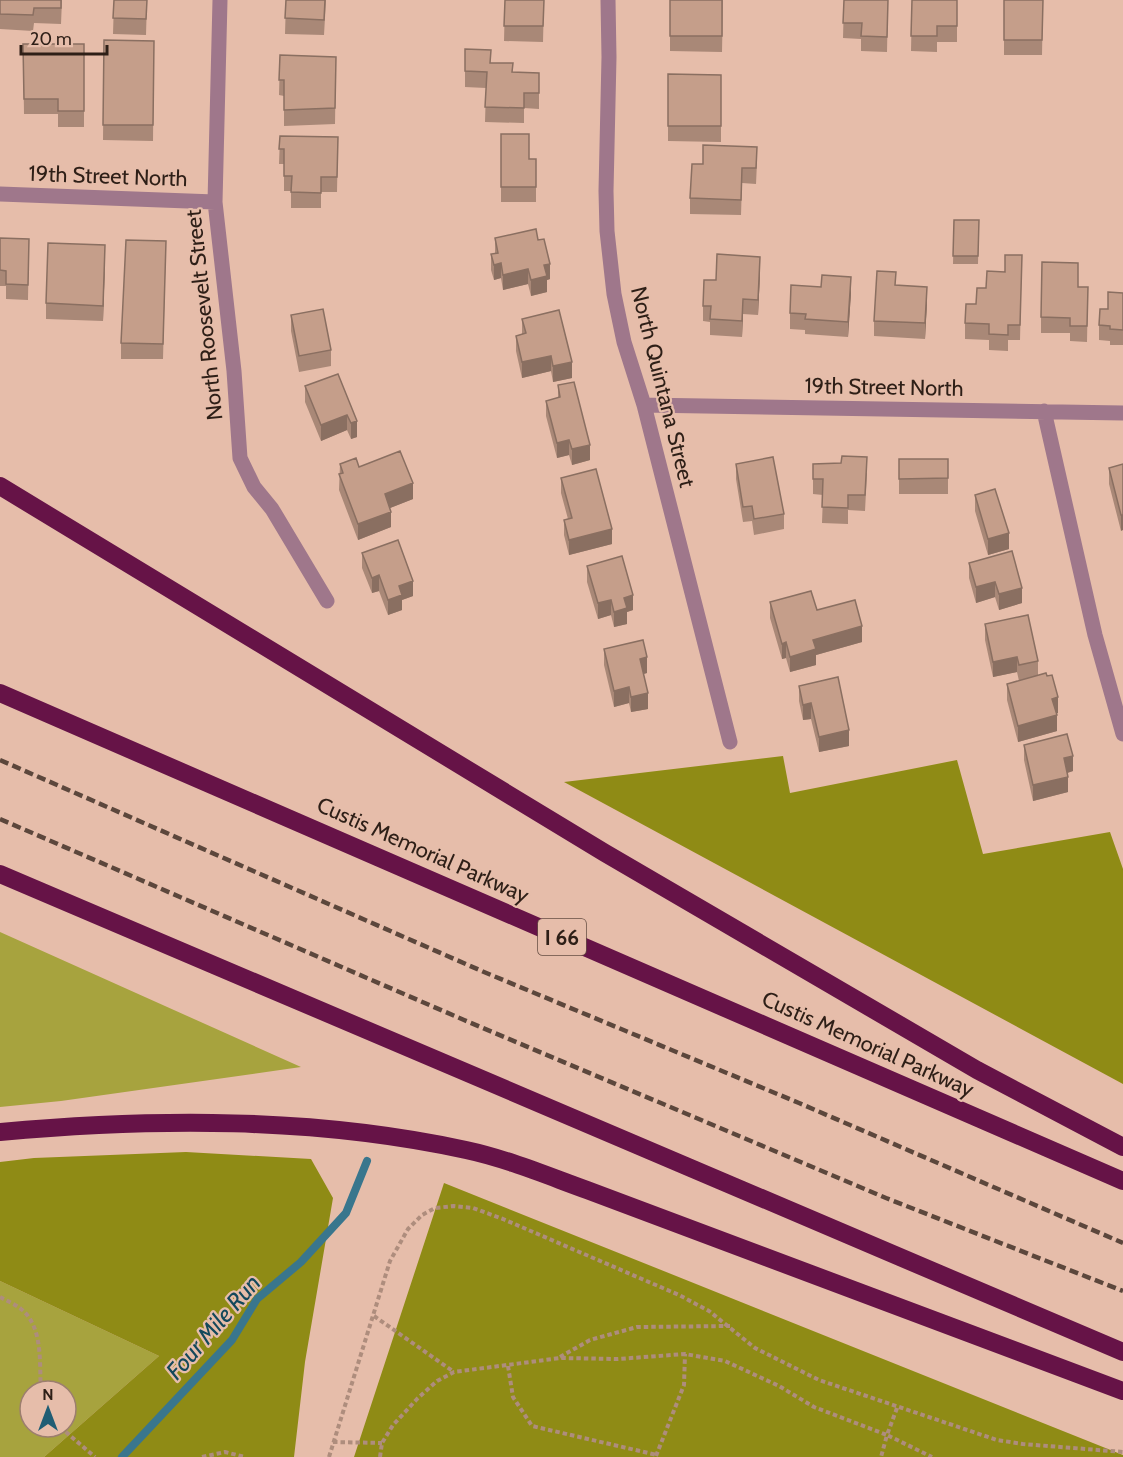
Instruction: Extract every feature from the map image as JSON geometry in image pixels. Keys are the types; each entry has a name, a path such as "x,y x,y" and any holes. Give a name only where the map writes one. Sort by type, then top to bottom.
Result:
{"highway":[{"path":"0,486 605,853 977,1070 1123,1147"},
{"name":"Custis Memorial Parkway","path":"0,693 1123,1181"},
{"path":"0,874 1123,1352"},
{"path":"0,1132 123,1124 230,1123 371,1134 468,1150 556,1179 1123,1391"}],"street":[{"name":"North Roosevelt Street","path":"220,0 215,202 234,371 240,458 254,487 272,509 327,601"},
{"name":"North Quintana Street","path":"608,0 606,191 607,231 614,294 730,742"},
{"name":"19th Street North","path":"0,194 215,202"},
{"name":"19th Street North","path":"644,405 1123,413"},
{"path":"1044,411 1095,635 1123,734"}],"path":[{"path":"329,1457 390,1261 408,1229 422,1215 435,1208 454,1206 473,1208 502,1219 679,1295 709,1311 755,1348 809,1375 897,1408 997,1440 1123,1452"},
{"path":"0,1297 21,1309 32,1320 38,1336 40,1379"},
{"path":"373,1315 454,1372"},
{"path":"560,1358 591,1340 637,1327 730,1326"},
{"path":"508,1366 513,1397 532,1426 656,1456 684,1385 685,1354"},
{"path":"380,1457 382,1443 393,1425 437,1381 454,1372 560,1358 618,1359 685,1354 725,1361 779,1386 814,1407 887,1435 933,1457"},
{"path":"881,1457 897,1408"},
{"path":"73,1439 95,1457"},
{"path":"333,1442 382,1443"},
{"path":"202,1457 225,1452 245,1457"}],"shaded area":[{"path":"783,756 790,793 957,760 983,854 1110,832 1123,869 1123,1084 564,782"},
{"path":"0,932 301,1067 61,1101 0,1107"},
{"path":"186,1152 311,1159 333,1198 305,1362 294,1457 44,1457 64,1439 78,1439 78,1427 159,1356 0,1281 0,1162 34,1158"},
{"path":"444,1183 1123,1455 1123,1457 354,1457"},
{"path":"0,1281 159,1356 78,1427 78,1379 18,1379 18,1439 64,1439 44,1457 0,1457"}],"building":[{"path":"0,0 61,0 61,8 34,8 33,15 0,14"},
{"path":"114,0 147,0 146,19 113,18"},
{"path":"286,0 325,0 324,20 285,18"},
{"path":"505,0 544,0 543,26 504,26"},
{"path":"670,0 722,0 722,36 670,36"},
{"path":"844,0 888,0 887,37 861,36 862,23 843,23"},
{"path":"912,0 957,0 957,26 937,26 937,36 911,36"},
{"path":"1004,0 1043,0 1042,40 1004,40"},
{"path":"104,40 154,41 153,125 103,125"},
{"path":"23,44 84,44 84,111 58,111 58,99 24,99"},
{"path":"465,49 491,50 490,63 513,63 512,72 539,73 539,93 524,93 524,108 485,107 487,72 465,71"},
{"path":"280,55 336,57 335,108 284,110 284,80 279,80"},
{"path":"668,74 721,75 721,126 668,126"},
{"path":"501,134 529,134 529,159 536,159 536,187 501,187"},
{"path":"280,136 338,137 337,177 321,177 321,193 291,192 292,176 284,176 284,149 279,149"},
{"path":"703,145 757,147 756,168 742,168 741,200 690,198 692,164 703,164"},
{"path":"954,220 979,220 978,256 953,256"},
{"path":"536,229 538,240 544,239 550,264 544,265 547,276 531,280 528,269 503,275 501,263 494,265 491,254 498,253 495,238"},
{"path":"0,238 29,239 28,285 6,284 6,271 0,270"},
{"path":"126,240 166,241 163,344 121,343"},
{"path":"48,243 105,245 103,306 46,303"},
{"path":"717,254 760,257 758,300 743,299 742,321 710,319 711,306 703,306 704,280 716,280"},
{"path":"1005,255 1022,255 1020,325 1008,325 1008,335 989,334 989,324 965,323 966,304 976,304 977,288 986,288 987,271 1005,272"},
{"path":"1042,262 1078,263 1078,287 1088,287 1087,326 1070,326 1070,318 1041,317"},
{"path":"877,271 896,272 895,285 927,287 925,323 874,321"},
{"path":"822,275 851,277 848,322 805,319 806,314 790,313 791,285 821,287"},
{"path":"1108,292 1123,293 1123,330 1099,325 1100,309 1108,309"},
{"path":"323,309 331,350 299,356 291,315"},
{"path":"559,310 572,362 553,366 551,356 522,362 516,336 526,333 522,319"},
{"path":"338,374 357,421 351,423 347,415 321,425 305,386"},
{"path":"574,382 590,445 572,449 569,440 557,443 546,401 560,397 558,385"},
{"path":"400,451 413,483 385,494 391,512 358,524 339,474 343,473 340,464 356,458 359,467"},
{"path":"842,456 867,457 865,495 848,495 848,508 822,507 823,479 813,479 813,464 841,463"},
{"path":"773,457 784,514 754,519 752,506 743,507 736,464"},
{"path":"899,459 948,459 948,478 899,479"},
{"path":"1123,464 1123,515 1121,515 1109,468"},
{"path":"596,469 612,529 569,540 564,520 572,518 561,478"},
{"path":"995,489 1009,533 988,539 975,495"},
{"path":"398,540 413,581 399,586 402,595 388,600 379,575 372,578 362,553"},
{"path":"1012,551 1022,588 999,594 995,582 976,587 969,563"},
{"path":"622,556 633,595 624,598 627,608 614,612 611,600 598,603 587,566"},
{"path":"811,591 817,610 855,600 862,626 813,640 816,649 790,657 786,642 782,644 770,602"},
{"path":"1028,615 1038,661 1019,665 1017,657 993,662 985,624"},
{"path":"643,640 647,657 640,659 648,693 631,697 629,687 614,691 604,649"},
{"path":"1046,673 1047,676 1052,675 1058,697 1052,699 1057,715 1018,726 1007,684"},
{"path":"838,677 849,730 819,737 811,703 803,705 799,686"},
{"path":"1067,734 1073,756 1064,758 1068,777 1033,785 1024,745"}],"waterway":[{"name":"Four Mile Run","path":"122,1457 232,1340 257,1299 301,1262 346,1213 367,1161"}],"railway":[{"path":"0,760 484,972 799,1103 1123,1243"},
{"path":"0,819 464,1020 886,1198 1123,1291"}]}
